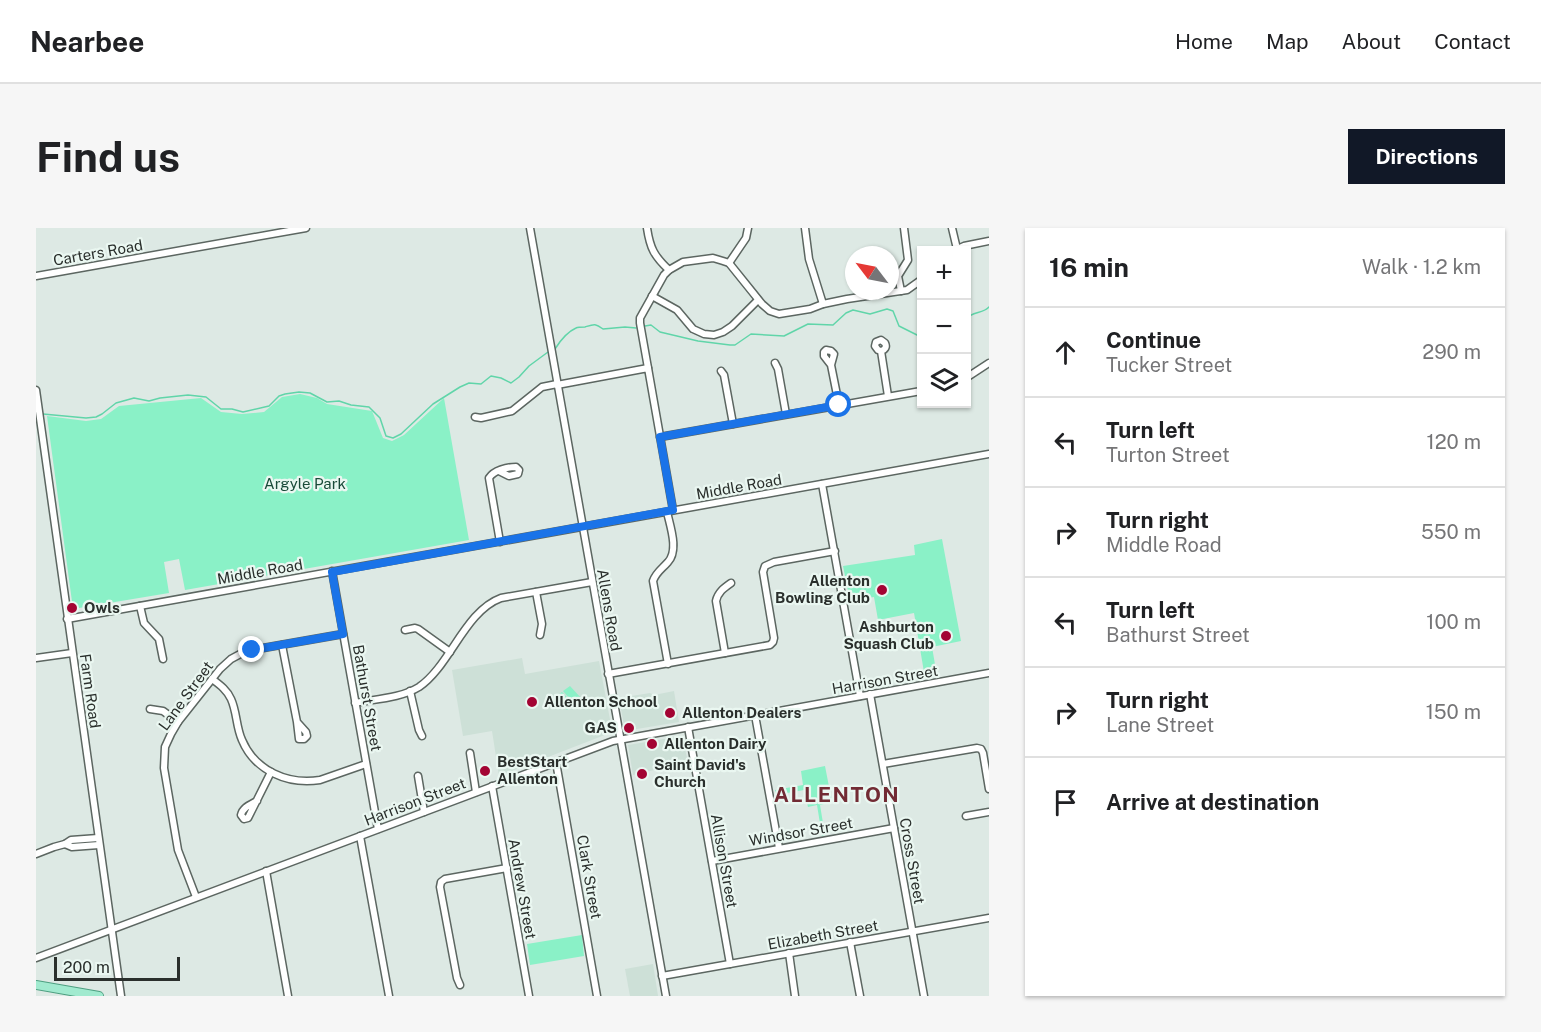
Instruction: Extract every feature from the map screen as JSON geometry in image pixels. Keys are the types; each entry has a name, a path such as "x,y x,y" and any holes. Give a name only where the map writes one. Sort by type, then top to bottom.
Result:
{"main road":[{"path":"36,985 99,996"}],"street":[{"name":"Carters Road","path":"36,276 306,228"},
{"name":"Allens Road","path":"530,228 666,996"},
{"path":"647,228 651,249 669,270"},
{"path":"729,263 746,238 748,228"},
{"path":"805,228 809,259 823,304"},
{"path":"901,291 898,276 908,260 904,228"},
{"path":"952,228 955,246"},
{"path":"964,246 989,241"},
{"path":"668,664 653,581 656,573 672,557 673,544 660,437 640,328 640,318 664,275 683,262 703,258 713,258 729,263 758,300 770,311 779,314 847,299 907,290 917,283"},
{"path":"652,296 677,310 693,329 714,335 732,326 758,300"},
{"path":"881,351 888,396"},
{"path":"775,363 786,414"},
{"path":"971,375 989,363"},
{"path":"831,365 839,405"},
{"path":"475,417 481,418 512,411 542,387 648,368"},
{"path":"722,371 733,424"},
{"name":"Farm Road","path":"36,390 121,996"},
{"path":"660,437 917,392"},
{"name":"Middle Road","path":"67,619 989,454"},
{"path":"500,471 492,473 489,481 500,542"},
{"path":"822,484 860,696"},
{"path":"609,674 772,644 774,632 763,572 766,565 835,551"},
{"name":"Bathurst Street","path":"332,572 378,829"},
{"path":"355,703 410,691 427,680 477,614 491,602 501,598 592,582"},
{"path":"724,653 716,602 720,591 731,583"},
{"path":"536,592 542,624 540,635"},
{"path":"140,606 144,623 159,639 163,659"},
{"path":"405,630 418,629 450,652"},
{"name":"Lane Street","path":"196,897 178,850 164,768 165,747 171,734 225,663 237,655 252,650 343,634"},
{"path":"282,645 297,722"},
{"path":"36,657 72,653"},
{"name":"Harrison Street","path":"36,958 620,739 989,673"},
{"path":"212,679 223,687 231,699 237,726 246,748 255,761 271,772 292,780 312,781 366,764"},
{"path":"410,691 422,736"},
{"name":"Cross Street","path":"870,694 924,996"},
{"path":"150,709 163,711 178,722"},
{"path":"755,715 779,848"},
{"name":"Allison Street","path":"688,727 730,964"},
{"path":"883,764 977,748 983,753 989,789"},
{"path":"470,753 476,792"},
{"name":"Clark Street","path":"556,762 597,996"},
{"path":"257,801 271,772"},
{"path":"418,776 424,812"},
{"name":"Andrew Street","path":"492,786 529,996"},
{"path":"966,816 989,812"},
{"name":"Windsor Street","path":"711,861 894,828"},
{"path":"360,836 389,996"},
{"path":"36,854 71,840 98,841"},
{"path":"460,985 440,887 441,882 445,879 507,868"},
{"path":"266,871 288,996"},
{"name":"Elizabeth Street","path":"662,976 989,918"},
{"path":"850,942 860,996"},
{"path":"789,953 795,996"}],"shaded area":[{"name":"Allenton School","path":"522,658 525,674 599,661 612,730 610,733 499,776 492,731 463,736 452,670"},
{"path":"674,691 679,722 625,731 619,698"},
{"path":"682,736 688,762 633,775 628,745"},
{"path":"653,964 658,996 630,996 625,969"}],"green space":[{"name":"Argyle Park","path":"300,394 317,398 327,404 372,411 383,438 392,441 404,435 444,398 469,540 185,590 179,559 164,562 169,593 73,609 47,416 86,421 101,419 119,406 201,398 221,412 242,414 264,412 282,397"},
{"path":"942,539 961,641 932,647 937,676 925,678 914,613 878,620 874,597 850,601 843,566 915,555 914,545"},
{"path":"570,686 581,698 574,704 563,691"},
{"path":"562,692 573,704 567,710 556,697"},
{"path":"825,766 832,802 820,805 825,835 822,836 817,805 808,807 804,790 776,795 775,790 803,785 801,771"},
{"path":"582,935 584,956 530,965 527,944"}],"waterway":[{"path":"971,315 989,307"},
{"path":"645,326 651,325 660,332 698,341 735,345 751,334 784,336 808,324 833,325 853,310 870,314 887,309 893,311 899,326 917,335"},
{"path":"555,349 567,334 577,328 594,325 603,329 636,328"},
{"path":"43,414 96,417 116,403 134,398 149,401 188,395 206,397 221,409 243,412 269,406 279,396 299,392 310,393 327,402 339,401 369,407 380,418 386,436 393,438 401,434 433,404 460,387 469,383 481,384 491,376 511,383 548,352"}],"place":[{"name":"Allenton Bowling Club","path":"882,590"},
{"name":"Owls","path":"72,608"},
{"name":"Ashburton Squash Club","path":"946,636"},
{"name":"Allenton School","path":"532,702"},
{"name":"Allenton Dealers","path":"670,713"},
{"name":"GAS","path":"629,728"},
{"name":"Allenton Dairy","path":"652,744"},
{"name":"BestStart Allenton","path":"485,771"},
{"name":"Saint David's Church","path":"642,774"}],"district":[{"name":"ALLENTON","path":"837,795"}],"route":[{"path":"252,650 343,634 332,572 673,510 660,437 839,405"}]}
